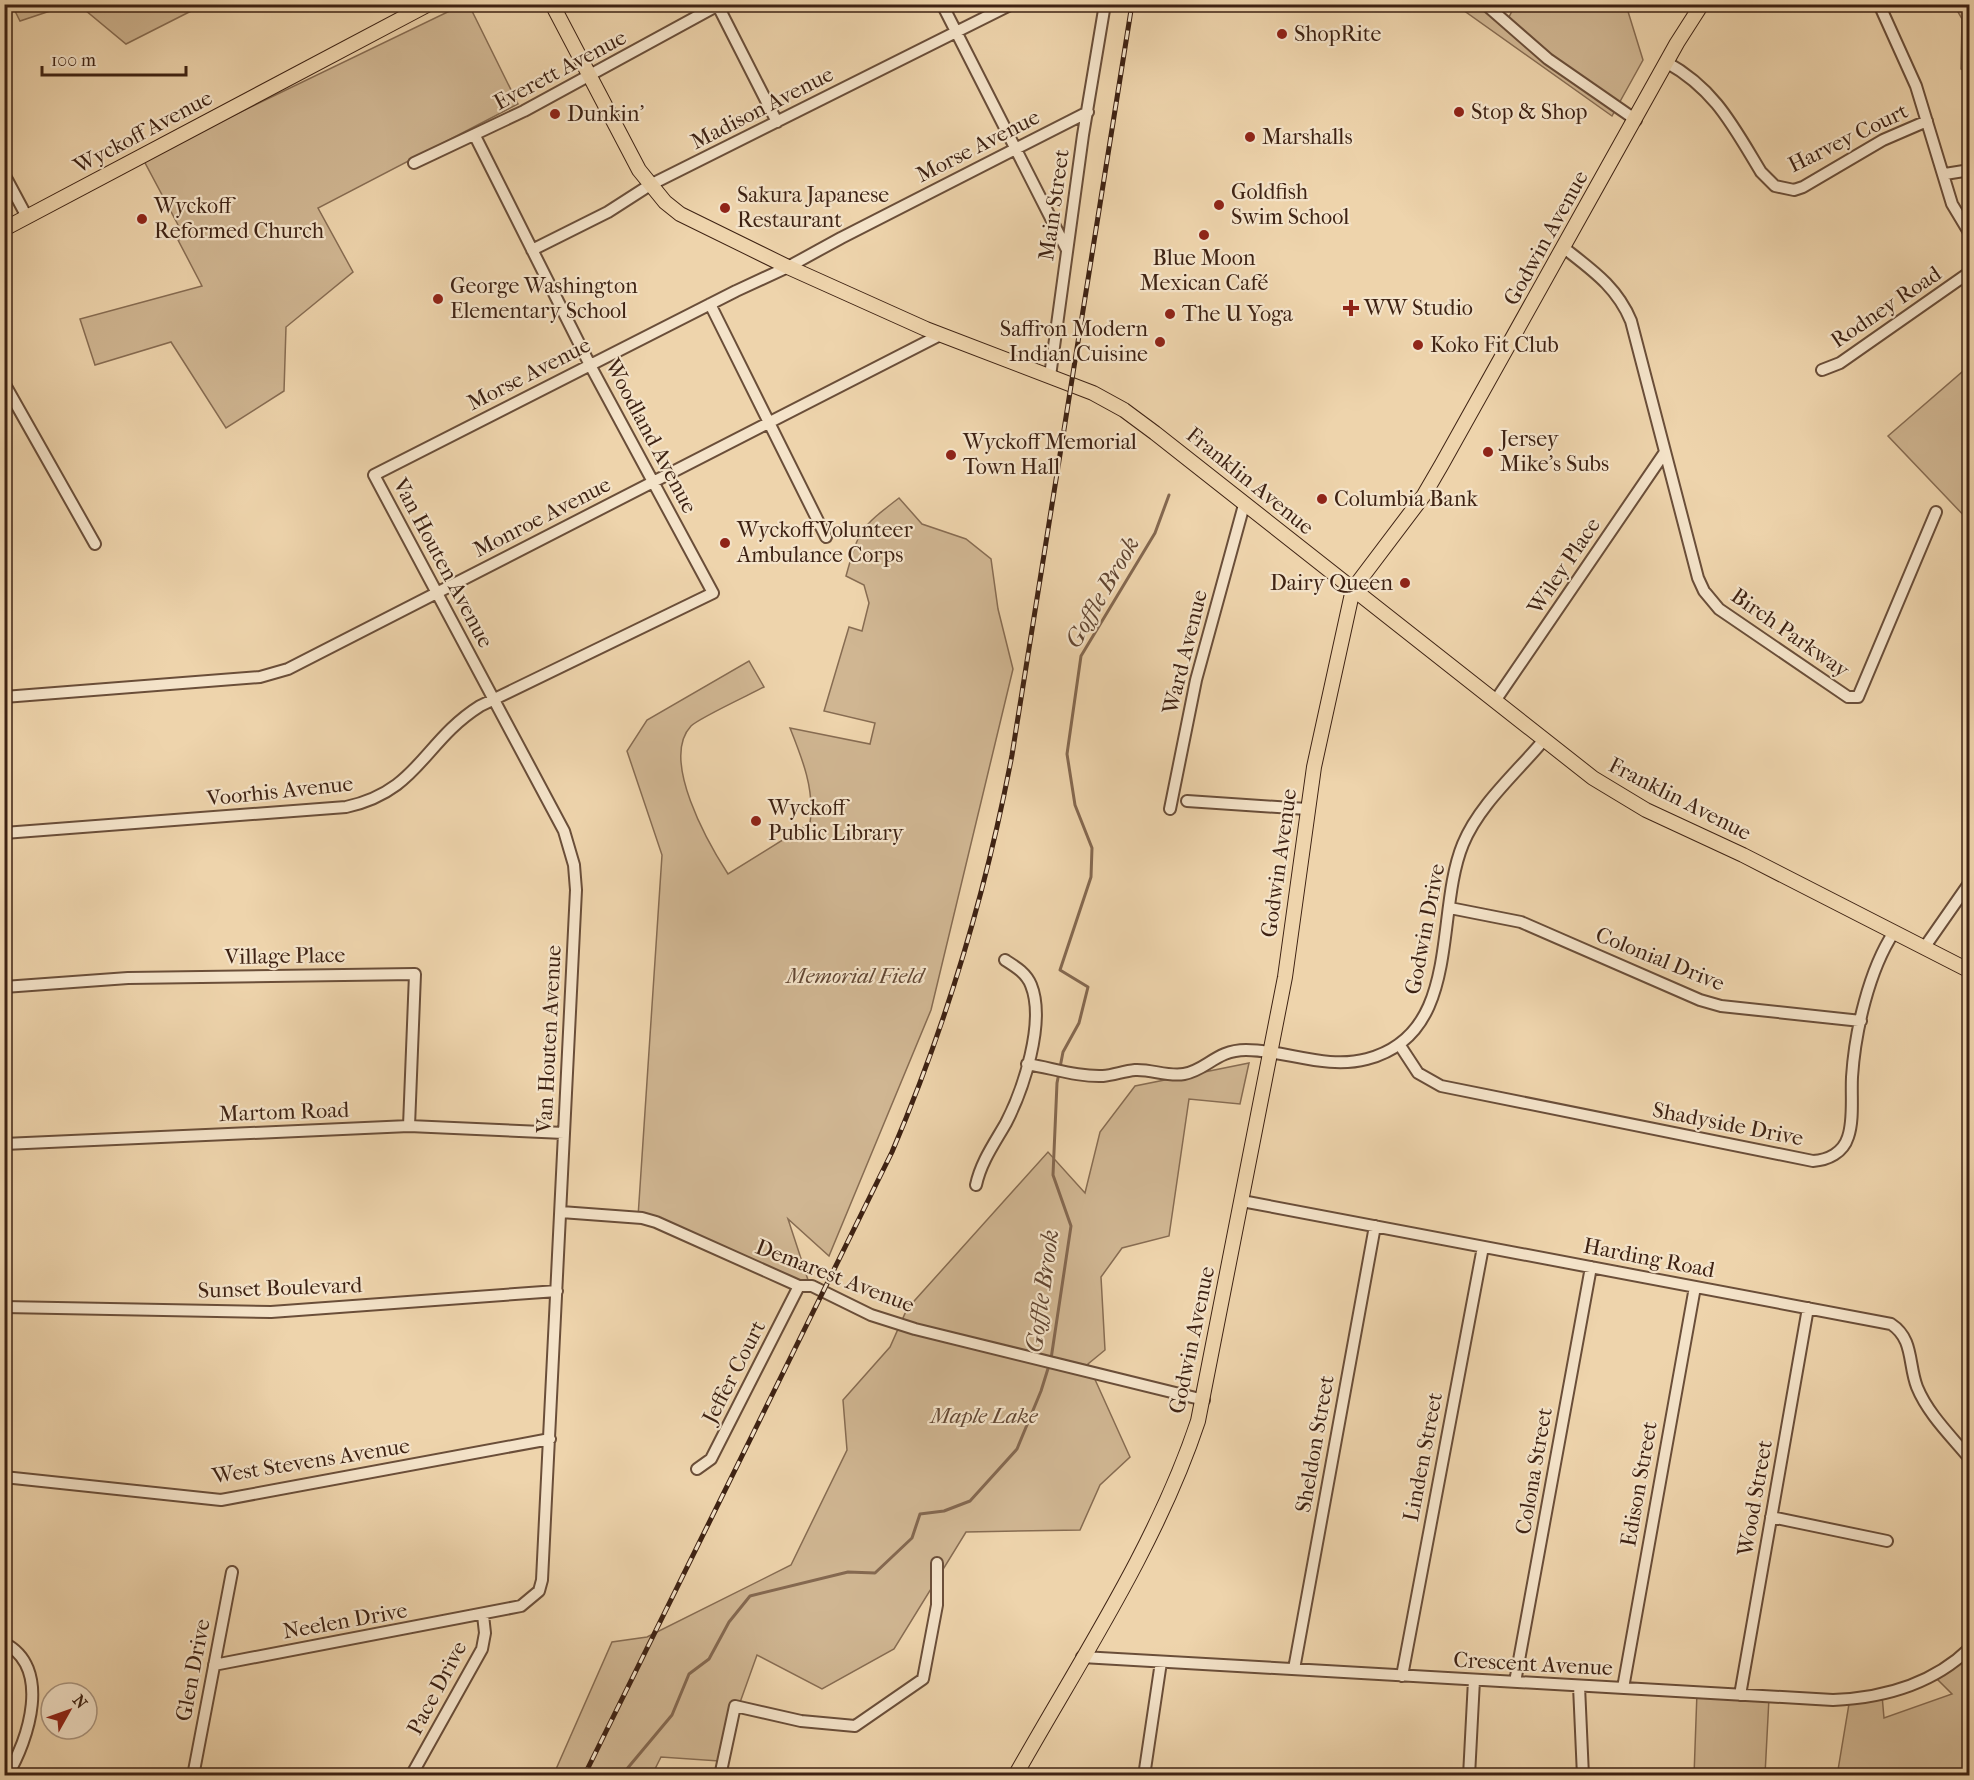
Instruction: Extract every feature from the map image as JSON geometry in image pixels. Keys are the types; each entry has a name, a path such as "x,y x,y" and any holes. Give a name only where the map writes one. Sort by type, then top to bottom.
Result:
{"main road":[{"name":"Franklin Avenue","path":"552,4 629,151 650,185 680,214 788,267 940,334 1093,393 1124,410 1593,778 1646,810 1743,855 1970,971"},
{"name":"Godwin Avenue","path":"1015,1776 1170,1497 1204,1400 1285,977 1307,809 1353,589 1424,495 1636,120 1666,62 1702,4"},
{"name":"Wyckoff Avenue","path":"4,229 428,5"}],"street":[{"path":"942,4 1067,250"},
{"name":"Madison Avenue","path":"532,250 608,212 650,185 1012,4"},
{"name":"Main Street","path":"1050,376 1105,4"},
{"path":"1485,4 1548,59 1636,120"},
{"path":"1879,4 1908,63 1945,174 1952,204 1970,234"},
{"name":"Everett Avenue","path":"414,163 475,136 719,5"},
{"path":"719,5 777,122"},
{"name":"Harvey Court","path":"1666,62 1699,82 1713,96 1761,172 1775,186 1784,189 1803,187 1883,140 1927,122"},
{"name":"Morse Avenue","path":"374,475 710,304 788,267 1088,112"},
{"name":"Woodland Avenue","path":"475,136 590,365 712,593"},
{"path":"1945,174 1970,171"},
{"path":"4,174 27,216"},
{"name":"Birch Parkway","path":"1564,248 1604,279 1625,307 1631,321 1698,578 1711,601 1728,616 1853,699 1862,694 1936,512"},
{"name":"Rodney Road","path":"1822,370 1840,363 1970,272"},
{"path":"710,304 826,537"},
{"name":"Monroe Avenue","path":"4,697 274,674 295,666 940,334"},
{"path":"4,383 95,544"},
{"name":"Wiley Place","path":"1495,701 1665,452"},
{"name":"Van Houten Avenue","path":"374,475 564,831 574,865 576,890 542,1580 539,1591 521,1606 483,1615"},
{"name":"Ward Avenue","path":"1170,809 1196,680 1244,506"},
{"name":"Voorhis Avenue","path":"4,833 362,804 405,781 450,727 494,700 712,593"},
{"name":"Godwin Drive","path":"1027,1064 1087,1075 1103,1076 1134,1070 1176,1075 1196,1070 1231,1051 1245,1050 1352,1062 1383,1053 1399,1044 1420,1022 1434,997 1456,865 1464,841 1482,812 1543,741"},
{"path":"1186,801 1307,809"},
{"path":"1924,948 1970,882"},
{"name":"Colonial Drive","path":"1450,908 1521,922 1700,1000 1721,1006 1861,1021"},
{"name":"Shadyside Drive","path":"1399,1044 1425,1080 1441,1086 1812,1161 1822,1161 1838,1152 1849,1136 1853,1067 1861,1021 1878,961 1894,932"},
{"path":"976,1185 984,1159 1006,1123 1017,1096 1035,1030 1034,994 1026,976 1005,960"},
{"name":"Village Place","path":"4,987 128,978 415,974 409,1126"},
{"name":"Martom Road","path":"4,1143 409,1126 564,1133"},
{"name":"Harding Road","path":"1242,1201 1887,1323 1899,1329 1908,1344 1911,1367 1922,1398 1970,1459"},
{"name":"Demarest Avenue","path":"561,1212 642,1218 656,1222 799,1286 812,1286 871,1315 915,1329 1204,1400"},
{"name":"Sheldon Street","path":"1294,1669 1375,1226"},
{"name":"Linden Street","path":"1402,1676 1483,1247"},
{"name":"Colona Street","path":"1515,1682 1591,1267"},
{"name":"Jeffer Court","path":"697,1469 711,1459 799,1286"},
{"name":"Edison Street","path":"1623,1688 1695,1287"},
{"name":"Sunset Boulevard","path":"4,1307 271,1312 557,1291"},
{"name":"Wood Street","path":"1740,1695 1808,1308"},
{"name":"West Stevens Avenue","path":"4,1478 221,1500 550,1439"},
{"path":"1771,1517 1887,1541"},
{"path":"720,1776 735,1706 801,1721 855,1726 923,1679 937,1605 937,1563"},
{"name":"Glen Drive","path":"193,1776 232,1572"},
{"name":"Neelen Drive","path":"214,1665 483,1615"},
{"name":"Pace Drive","path":"411,1776 482,1649 485,1633 483,1615"},
{"path":"4,1643 22,1656 29,1665 34,1684 21,1744 7,1776"},
{"name":"Crescent Avenue","path":"1082,1657 1833,1700 1879,1695 1919,1682 1938,1672 1970,1648"},
{"path":"1144,1776 1161,1662"},
{"path":"1469,1776 1474,1680"},
{"path":"1579,1686 1583,1776"}],"green space":[{"path":"12,5 68,5 20,21"},
{"path":"79,5 203,5 126,44"},
{"path":"462,5 469,5 518,104 318,208 353,272 286,327 284,391 226,428 171,342 95,365 80,319 202,286 178,240 185,238 143,159"},
{"path":"1456,5 1476,5 1507,21 1515,5 1626,5 1643,60 1612,116"},
{"path":"1954,5 1969,5 1969,73 1961,69 1962,19"},
{"path":"1969,366 1969,521 1888,436"},
{"name":"Memorial Field","path":"899,498 922,524 966,539 991,559 998,609 1013,669 931,1010 829,1256 788,1219 811,1289 638,1217 662,855 627,751 647,720 749,661 764,687 696,722 691,726 683,741 681,759 690,801 709,842 728,874 810,823 809,786 790,728 870,744 875,723 824,711 849,627 862,631 869,603 864,585 846,576 854,548 869,523"},
{"name":"Maple Lake","path":"1249,1063 1240,1104 1189,1099 1169,1236 1122,1248 1101,1277 1105,1350 1088,1364 1130,1457 1100,1485 1080,1530 966,1532 894,1649 822,1689 757,1655 719,1761 661,1757 652,1775 553,1776 612,1642 647,1637 791,1565 847,1450 843,1400 890,1347 907,1309 1048,1152 1085,1193 1100,1132 1135,1086"},
{"path":"1969,1645 1969,1775 1837,1776 1850,1698 1882,1695 1884,1718 1952,1694 1934,1676"},
{"path":"1697,1692 1769,1698 1765,1775 1694,1776"}],"waterway":[{"name":"Goffle Brook","path":"621,1776 672,1715 689,1674 709,1659 729,1622 750,1596 848,1572 875,1573 912,1538 920,1514 944,1511 970,1501 1017,1449 1041,1391 1051,1359 1071,1226 1053,1175 1057,1083 1063,1052 1079,1023 1088,987 1060,970 1091,877 1092,848 1075,805 1067,754 1081,656 1155,533 1169,495"}],"railway":[{"path":"584,1776 892,1152 930,1055 963,956 990,857 1012,755 1132,4"}],"place":[{"name":"ShopRite","path":"1282,34"},
{"name":"Stop & Shop","path":"1459,112"},
{"name":"Dunkin'","path":"555,114"},
{"name":"Marshalls","path":"1250,137"},
{"name":"Goldfish Swim School","path":"1219,205"},
{"name":"Sakura Japanese Restaurant","path":"725,208"},
{"name":"Wyckoff Reformed Church","path":"142,219"},
{"name":"Blue Moon Mexican Café","path":"1204,235"},
{"name":"George Washington Elementary School","path":"438,299"},
{"name":"WW Studio","path":"1351,308"},
{"name":"The U Yoga","path":"1170,314"},
{"name":"Saffron Modern Indian Cuisine","path":"1160,342"},
{"name":"Koko Fit Club","path":"1418,345"},
{"name":"Jersey Mike's Subs","path":"1488,452"},
{"name":"Wyckoff Memorial Town Hall","path":"951,455"},
{"name":"Columbia Bank","path":"1322,499"},
{"name":"Wyckoff Volunteer Ambulance Corps","path":"725,543"},
{"name":"Dairy Queen","path":"1405,583"},
{"name":"Wyckoff Public Library","path":"756,821"}]}
